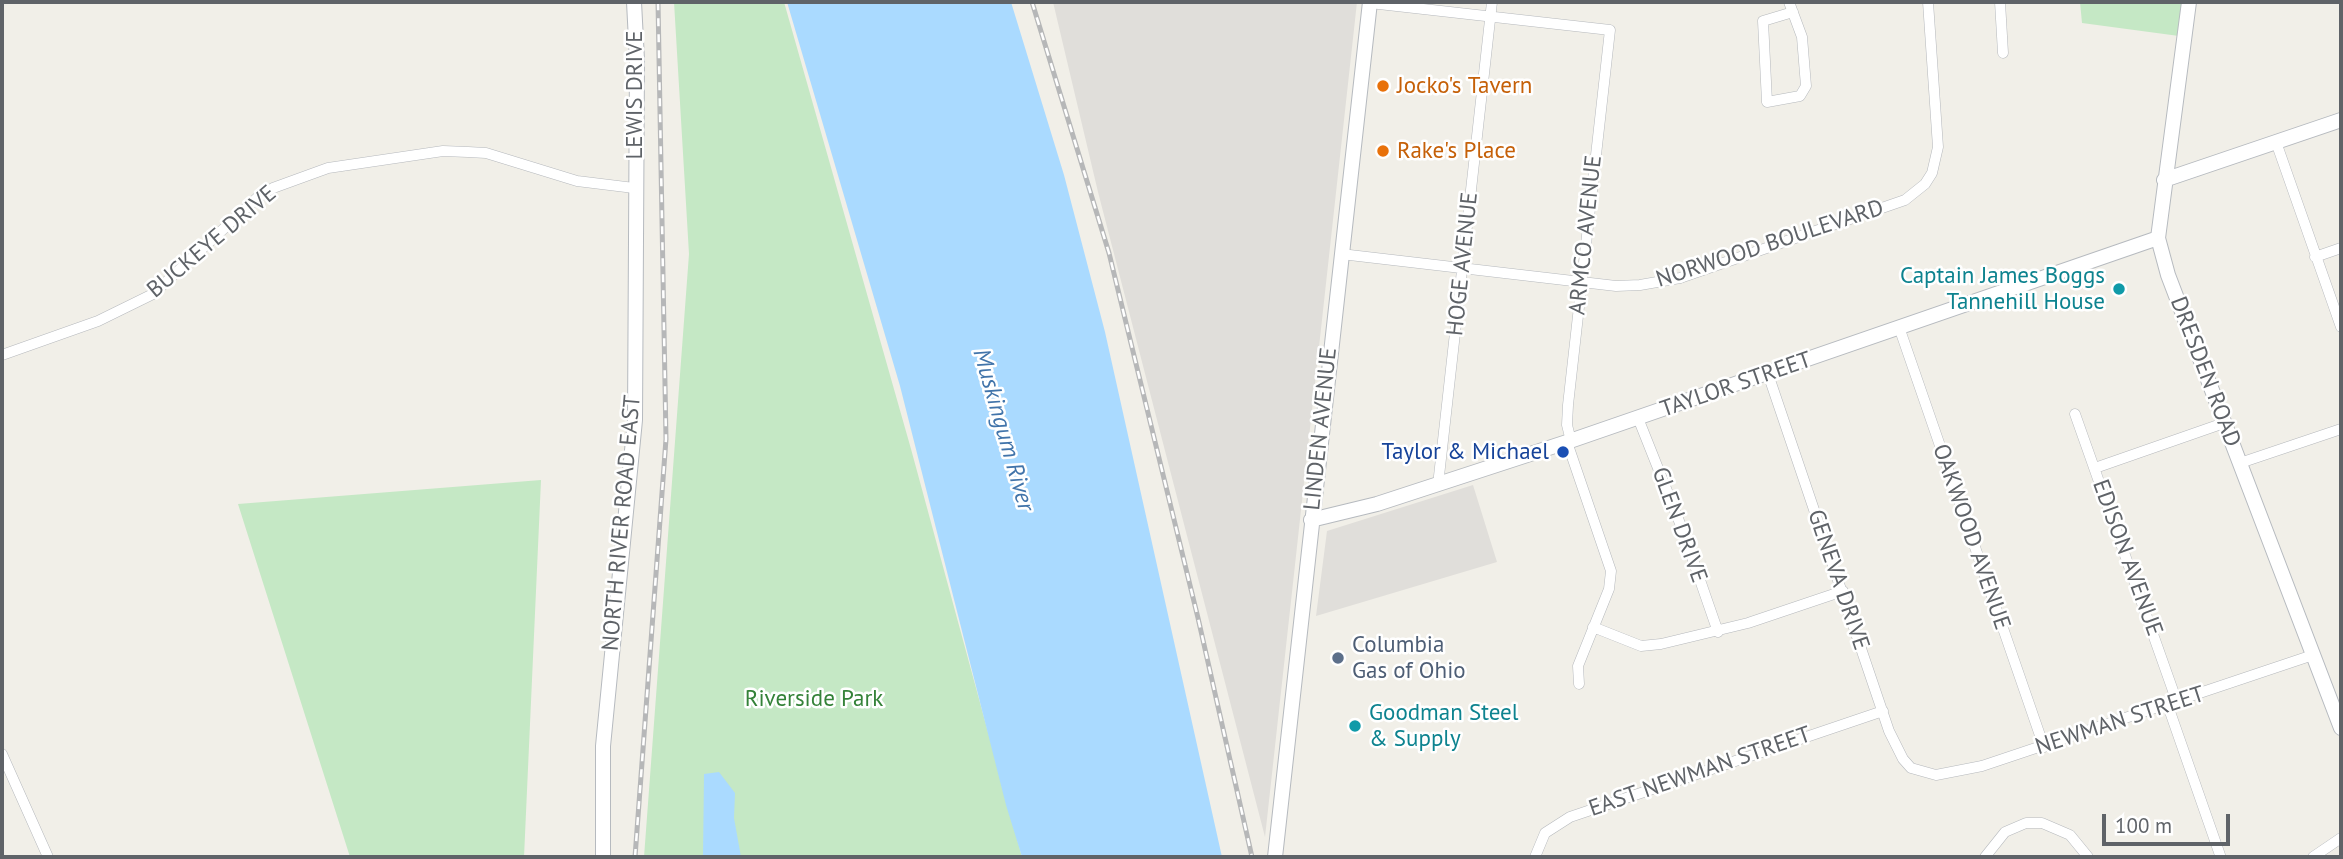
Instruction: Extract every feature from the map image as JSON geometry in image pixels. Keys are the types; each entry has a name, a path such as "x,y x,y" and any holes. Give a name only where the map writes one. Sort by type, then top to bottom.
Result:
{"street":[{"name":"LEWIS DRIVE","path":"634,2 637,60 634,188"},
{"path":"1370,2 1491,16"},
{"name":"LINDEN AVENUE","path":"1275,857 1370,2"},
{"name":"HOGE AVENUE","path":"1438,485 1492,2"},
{"name":"NORWOOD BOULEVARD","path":"1341,254 1616,286 1667,282 1912,196 1932,173 1938,147 1928,2"},
{"path":"2000,2 2003,53"},
{"name":"DRESDEN ROAD","path":"2189,2 2158,239 2168,275 2341,728"},
{"path":"1791,7 1802,37 1804,91 1800,96 1767,102 1763,21 1791,7"},
{"name":"ARMCO AVENUE","path":"1491,16 1610,30 1580,282 1567,425 1569,442 1611,571 1609,589 1577,666 1579,684"},
{"path":"2164,180 2341,120"},
{"path":"2276,142 2341,327"},
{"name":"BUCKEYE DRIVE","path":"2,355 98,321 153,294 257,198 284,183 328,168 443,151 486,153 577,181 634,188"},
{"name":"NORTH RIVER ROAD EAST","path":"603,857 603,746 635,421 634,188"},
{"name":"TAYLOR STREET","path":"1311,520 1438,485 1569,442 2158,239"},
{"path":"2315,257 2341,248"},
{"name":"OAKWOOD AVENUE","path":"1899,327 2044,747"},
{"name":"GENEVA DRIVE","path":"1768,374 1883,711 1903,759 1911,768 1924,774"},
{"name":"EDISON AVENUE","path":"2075,414 2173,704 2220,855"},
{"name":"GLEN DRIVE","path":"1638,418 1683,531 1718,632"},
{"path":"2095,468 2224,423"},
{"path":"2240,463 2341,429"},
{"path":"1593,627 1647,646 1718,632 1843,592"},
{"name":"NEWMAN STREET","path":"1924,774 1948,774 2044,747 2312,655"},
{"name":"EAST NEWMAN STREET","path":"1535,857 1545,833 1570,817 1883,711"},
{"path":"2,754 48,857"},
{"path":"1985,857 2005,832 2026,823 2042,822 2061,828 2077,840 2088,857"},
{"path":"2314,857 2341,838"}],"shaded area":[{"path":"1053,2 1357,2 1265,837 1098,192"},
{"path":"1473,485 1497,562 1316,616 1327,531"}],"green space":[{"name":"Riverside Park","path":"674,2 784,2 911,449 1022,857 644,857 689,254"},
{"path":"2080,2 2184,2 2179,36 2082,23"},
{"path":"541,480 524,857 350,857 238,504"}],"water":[{"name":"Muskingum River","path":"787,2 1011,2 1064,175 1105,332 1222,857 1022,857 1006,805 900,386"},
{"path":"719,772 735,793 734,818 741,857 703,857 704,774"}],"railway":[{"path":"635,857 666,439 658,2"},
{"path":"1032,2 1109,253 1198,618 1252,857"}],"place":[{"name":"Jocko's Tavern","path":"1383,86"},
{"name":"Rake's Place","path":"1383,151"},
{"name":"Captain James Boggs Tannehill House","path":"2119,289"},
{"name":"Taylor & Michael","path":"1563,452"},
{"name":"Columbia Gas of Ohio","path":"1338,658"},
{"name":"Goodman Steel & Supply","path":"1355,726"}]}
